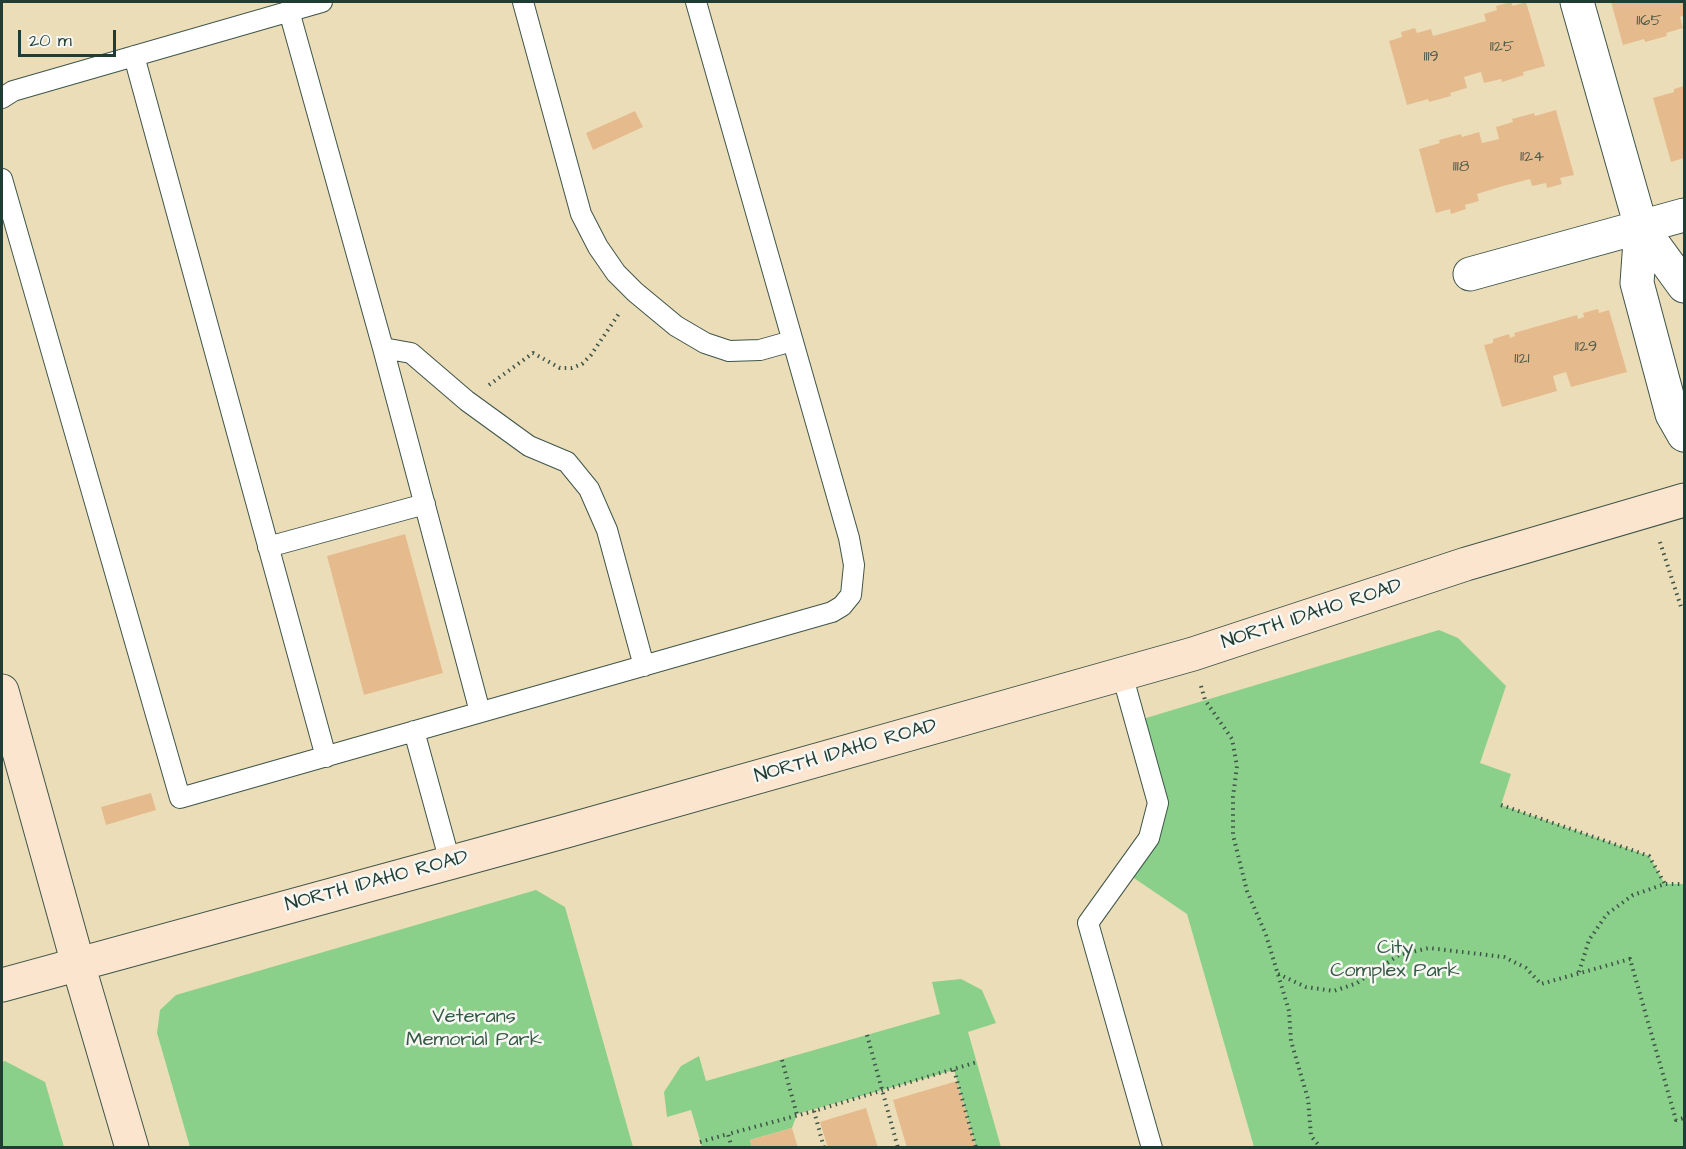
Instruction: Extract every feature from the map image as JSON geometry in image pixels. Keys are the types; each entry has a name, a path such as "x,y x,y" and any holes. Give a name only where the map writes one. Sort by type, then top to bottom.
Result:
{"street":[{"path":"1577,2 1641,227 1637,283 1672,414 1684,435"},
{"path":"1470,274 1684,215"},
{"path":"1641,227 1684,286"},
{"name":"NORTH IDAHO ROAD","path":"2,986 1122,675 1193,654 1466,564 1684,500"},
{"path":"2,690 10,751 78,964 132,1148"}],"lane":[{"path":"2,98 13,91 322,2"},
{"path":"523,2 581,214 598,247 616,273 676,326 705,343 729,351 760,350 792,341"},
{"path":"2,179 180,798 832,612 842,606 851,595 854,565 849,538 696,2"},
{"path":"289,11 383,348 480,712"},
{"path":"134,56 326,757"},
{"path":"383,348 411,353 467,401 529,446 567,462 589,489 607,530 644,666"},
{"path":"268,548 425,504"},
{"path":"1122,675 1158,803 1149,838 1088,922 1152,1148"},
{"path":"414,731 450,862"}],"path":[{"path":"467,401 533,353 560,368 572,368 582,364 591,355 620,312"},
{"path":"1649,510 1682,610"},
{"path":"1193,654 1205,700 1232,739 1237,766 1233,797 1233,835 1247,891 1266,935 1289,1011 1291,1041 1308,1099 1311,1136 1321,1148"},
{"path":"1501,805 1649,856 1665,884"},
{"path":"1579,973 1589,940 1607,914 1633,895 1665,884 1684,884"},
{"path":"1278,974 1306,987 1334,992 1357,983 1400,955 1429,948 1504,957 1526,968 1541,984 1630,959 1676,1120 1684,1118"},
{"path":"867,1035 898,1148"},
{"path":"782,1060 797,1114"},
{"path":"700,1142 814,1111 977,1062"},
{"path":"954,1070 976,1148"},
{"path":"814,1111 824,1148"},
{"path":"728,1134 732,1148"}],"green space":[{"name":"City Complex Park","path":"1439,630 1458,638 1506,686 1480,763 1511,774 1501,805 1649,856 1665,884 1684,884 1684,1147 1254,1147 1187,914 1125,872 1158,803 1136,721"},
{"name":"Veterans Memorial Park","path":"536,890 565,907 633,1147 190,1147 157,1033 160,1010 176,995"},
{"path":"961,979 982,990 996,1023 968,1032 1001,1147 976,1147 954,1070 797,1114 792,1128 750,1140 752,1147 702,1147 691,1110 667,1117 664,1092 681,1066 699,1056 706,1081 940,1014 932,982"},
{"path":"5,1061 45,1082 64,1147 2,1147 2,1062"}],"building":[{"path":"1511,2 1513,6 1526,2 1545,66 1523,72 1524,75 1502,82 1501,79 1484,83 1481,72 1464,77 1467,88 1450,93 1451,96 1407,105 1389,41 1402,37 1401,32 1415,28 1417,33 1431,29 1433,36 1486,21 1484,14 1497,10 1496,6"},
{"path":"1611,2 1684,2 1684,15 1680,17 1683,28 1666,33 1667,36 1623,45"},
{"path":"1684,86 1684,158 1671,162 1653,98 1674,92 1674,89"},
{"path":"1556,110 1574,175 1560,178 1562,184 1547,188 1546,183 1532,186 1530,179 1503,186 1477,194 1479,201 1465,205 1466,209 1451,214 1450,209 1436,213 1419,149 1461,134 1462,137 1479,132 1482,143 1499,139 1496,127 1513,122 1512,119"},
{"path":"635,111 643,127 593,150 586,133"},
{"path":"1598,309 1599,313 1609,310 1627,372 1571,387 1566,372 1553,376 1557,391 1502,407 1484,345 1493,343 1493,339 1509,334 1510,338 1515,336 1514,333 1577,315 1578,319 1584,317 1583,313"},
{"path":"405,534 443,673 364,695 327,556"},
{"path":"151,793 156,810 106,825 101,807"},
{"path":"957,1081 976,1148 907,1148 893,1100"},
{"path":"866,1108 878,1148 828,1148 820,1122"},
{"path":"792,1128 798,1148 752,1148 750,1140"}]}
